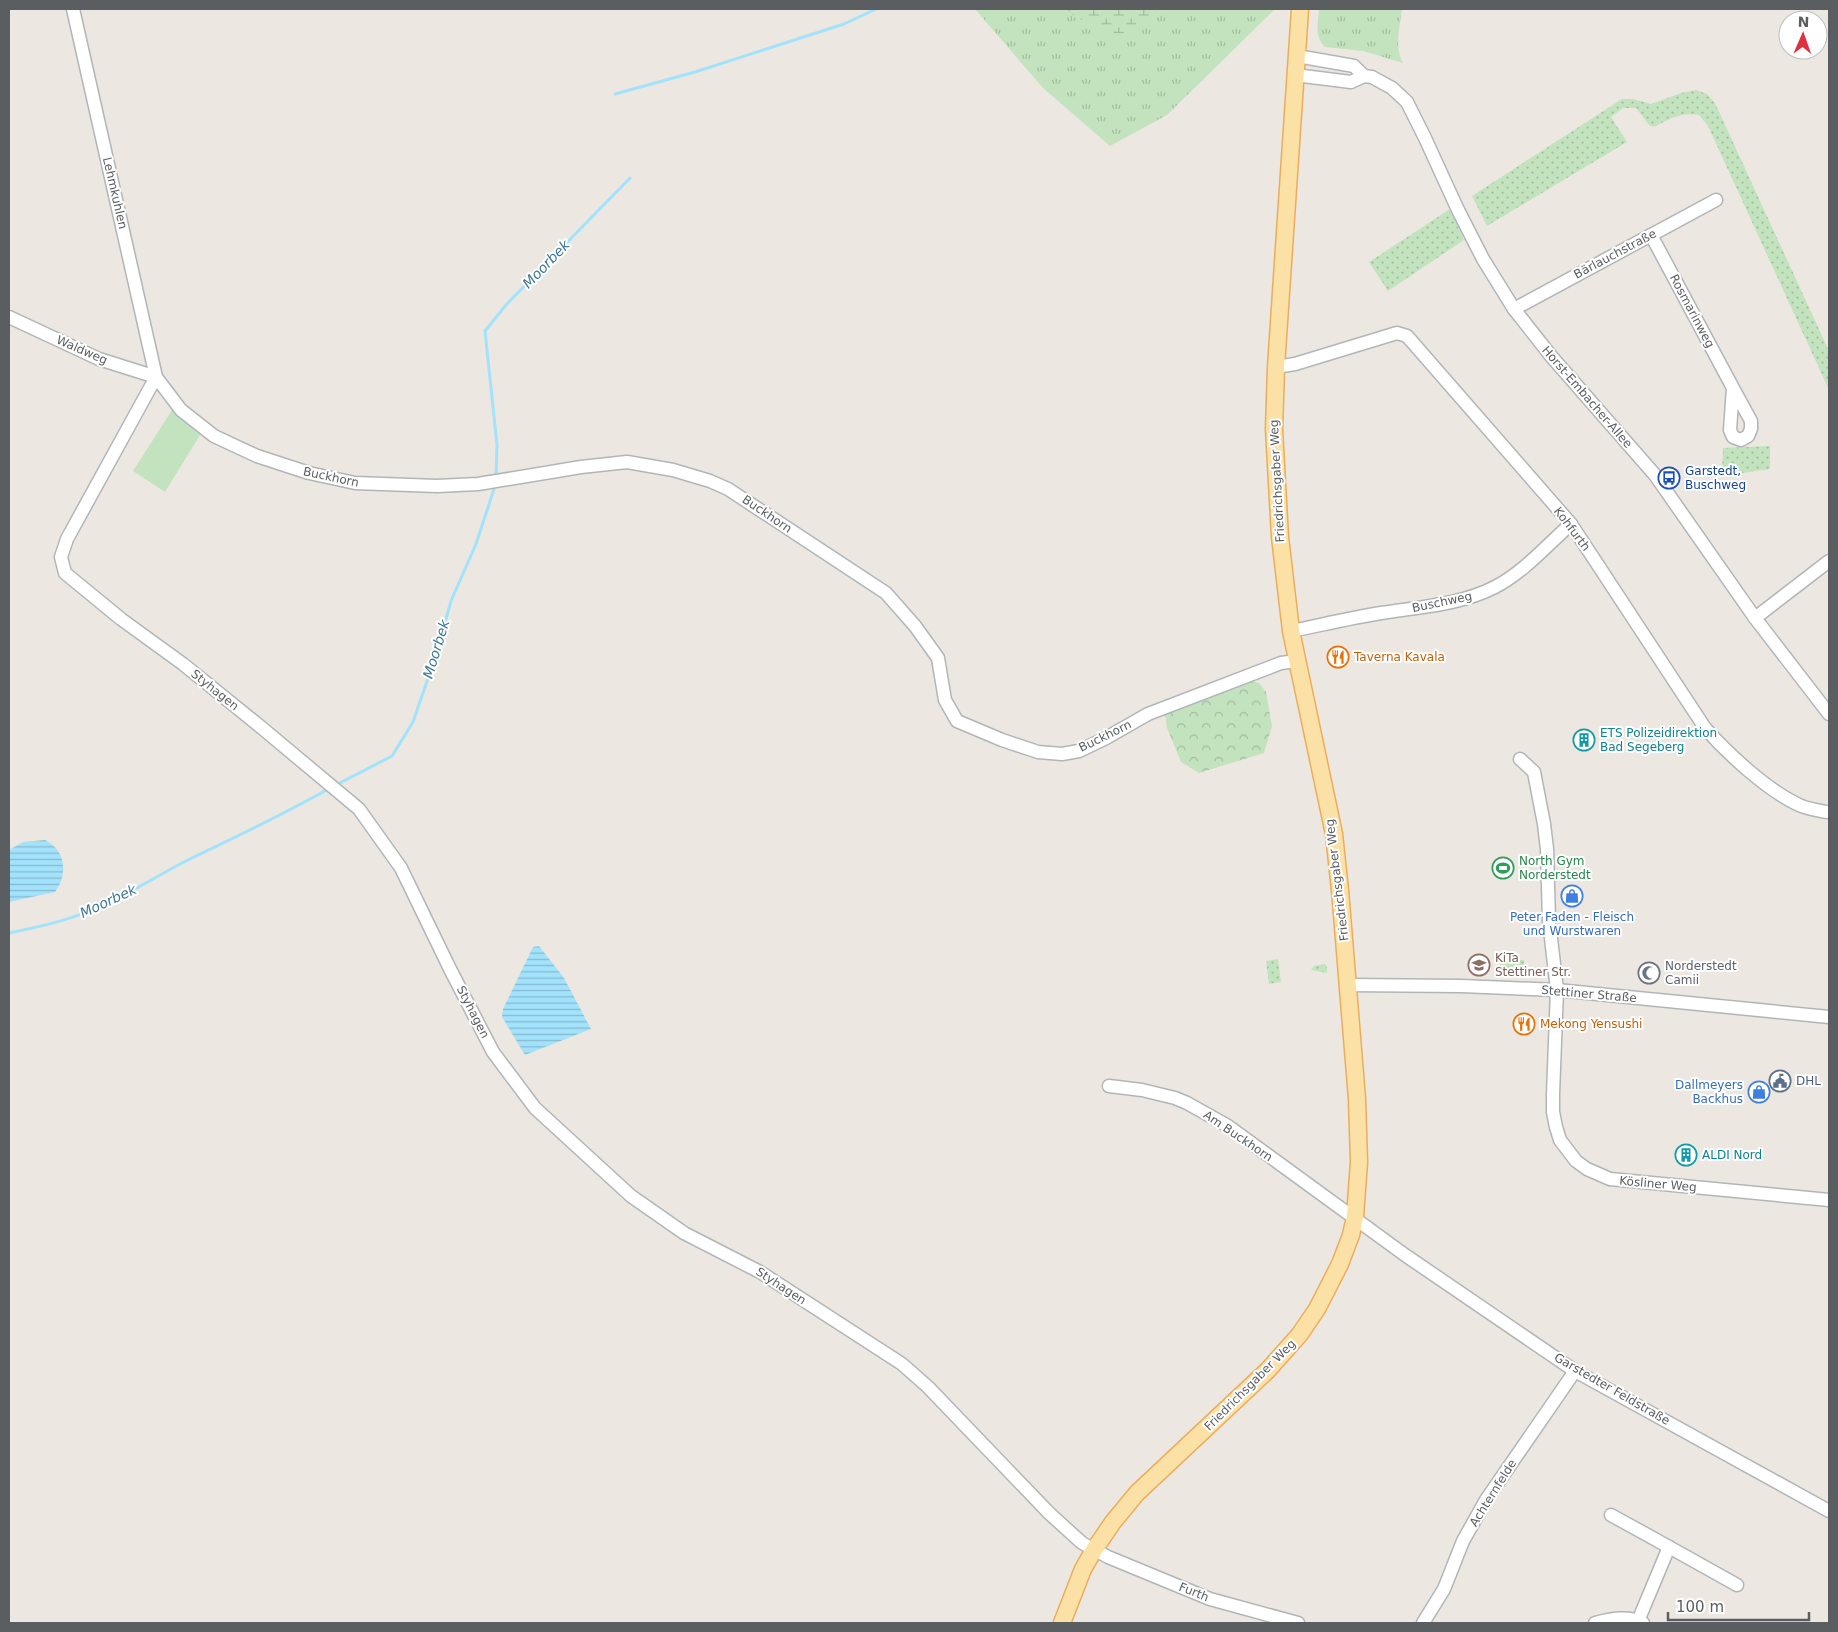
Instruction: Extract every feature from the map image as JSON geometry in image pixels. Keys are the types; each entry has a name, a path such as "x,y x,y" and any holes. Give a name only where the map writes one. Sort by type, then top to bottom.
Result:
{"main road":[{"name":"Friedrichsgaber Weg","path":"1062,1623 1074,1588 1094,1550 1113,1522 1137,1493 1262,1377 1300,1334 1317,1309 1340,1264 1351,1236 1355,1217 1359,1162 1358,1099 1334,834 1291,631 1283,571 1274,429 1276,367 1300,9"}],"street":[{"name":"Lehmkuhlen","path":"73,9 156,377"},
{"name":"Horst-Embacher-Allee","path":"1297,56 1354,66 1364,76 1384,82 1407,102 1454,204 1483,259 1514,308 1546,351 1655,475 1756,618 1829,714"},
{"path":"1295,75 1351,82 1364,76"},
{"name":"Bärlauchstraße","path":"1514,308 1716,200"},
{"name":"Rosmarinweg","path":"1651,235 1733,388"},
{"name":"Waldweg","path":"9,317 99,359 156,377"},
{"name":"Kohfurth","path":"1276,367 1295,364 1397,333 1407,336 1571,524 1705,728 1766,784 1799,805 1828,813"},
{"name":"Buckhorn","path":"156,377 181,410 214,436 257,456 309,473 355,484 438,486 497,481 581,467 627,462 673,470 728,488 886,593 915,626 938,658 945,700 957,720 1002,740 1038,752 1062,754 1079,751 1148,714 1281,663 1297,661"},
{"name":"Styhagen","path":"156,377 67,539 60,557 65,573 121,619 183,664 359,809 401,868 493,1052 535,1108 631,1196 684,1233 760,1272 902,1364 928,1387 1049,1513 1082,1543 1094,1550"},
{"name":"Buschweg","path":"1291,631 1354,618 1454,602 1474,596 1495,587 1511,577 1571,524"},
{"path":"1756,618 1829,561"},
{"name":"Kösliner Weg","path":"1520,759 1534,772 1544,824 1547,849 1549,921 1557,990 1553,1112 1560,1140 1568,1152 1587,1169 1610,1179 1829,1200"},
{"name":"Stettiner Straße","path":"1348,984 1557,990 1829,1017"},
{"name":"Am Buckhorn","path":"1109,1086 1142,1090 1187,1103 1228,1126 1355,1217"},
{"name":"Garstedter Feldstraße","path":"1355,1217 1404,1255 1575,1371 1829,1511"},
{"name":"Achternfelde","path":"1423,1623 1444,1590 1463,1541 1486,1500 1575,1371"},
{"path":"1611,1515 1737,1585"},
{"path":"1595,1623 1615,1618 1640,1622 1669,1547"},
{"name":"Furth","path":"1094,1550 1210,1599 1298,1623"}],"green space":[{"path":"975,9 1066,9 1075,17 1152,19 1163,9 1275,9 1167,115 1110,146 1043,88"},
{"path":"1066,9 1163,9 1152,19 1127,34 1112,34 1075,17"},
{"path":"1319,9 1402,9 1398,44 1403,63 1363,51 1325,47 1318,34"},
{"path":"1696,90 1707,94 1715,103 1829,351 1829,390 1708,126 1699,115 1681,115 1654,127 1649,125 1636,108 1623,108 1611,117 1627,142 1487,226 1472,196 1622,99 1633,99 1651,104 1681,93"},
{"path":"1450,209 1464,240 1388,291 1369,262"},
{"path":"172,410 200,435 165,492 133,471"},
{"path":"1770,446 1770,469 1722,476 1723,448"},
{"path":"1248,680 1259,683 1266,692 1272,726 1264,753 1199,773 1181,762 1167,728 1165,713"},
{"path":"1278,959 1281,982 1269,984 1266,961"},
{"path":"1500,959 1524,960 1524,975 1515,975 1515,972 1500,972"},
{"path":"1325,964 1327,973 1311,970 1314,966"}],"water":[{"path":"45,840 57,850 63,863 62,878 55,892 9,902 9,850 23,842"},
{"path":"539,946 564,978 591,1029 525,1055 502,1017 503,1009 533,947"}],"waterway":[{"name":"Moorbek","path":"615,94 695,72 844,24 876,9"},
{"name":"Moorbek","path":"496,477 497,445 485,331 506,305 630,178"},
{"name":"Moorbek","path":"336,785 392,756 413,722 436,655 451,601 476,544 496,483"},
{"name":"Moorbek","path":"9,933 61,921 98,908 330,788"}],"place":[{"name":"Garstedt, Buschweg","path":"1669,478"},
{"name":"Taverna Kavala","path":"1338,657"},
{"name":"ETS Polizeidirektion Bad Segeberg","path":"1584,740"},
{"name":"North Gym Norderstedt","path":"1503,868"},
{"name":"Peter Faden - Fleisch und Wurstwaren","path":"1572,896"},
{"name":"KiTa Stettiner Str.","path":"1479,965"},
{"name":"Norderstedt Camii","path":"1649,973"},
{"name":"Mekong Yensushi","path":"1524,1024"},
{"name":"DHL","path":"1780,1081"},
{"name":"Dallmeyers Backhus","path":"1759,1092"},
{"name":"ALDI Nord","path":"1686,1155"}]}
